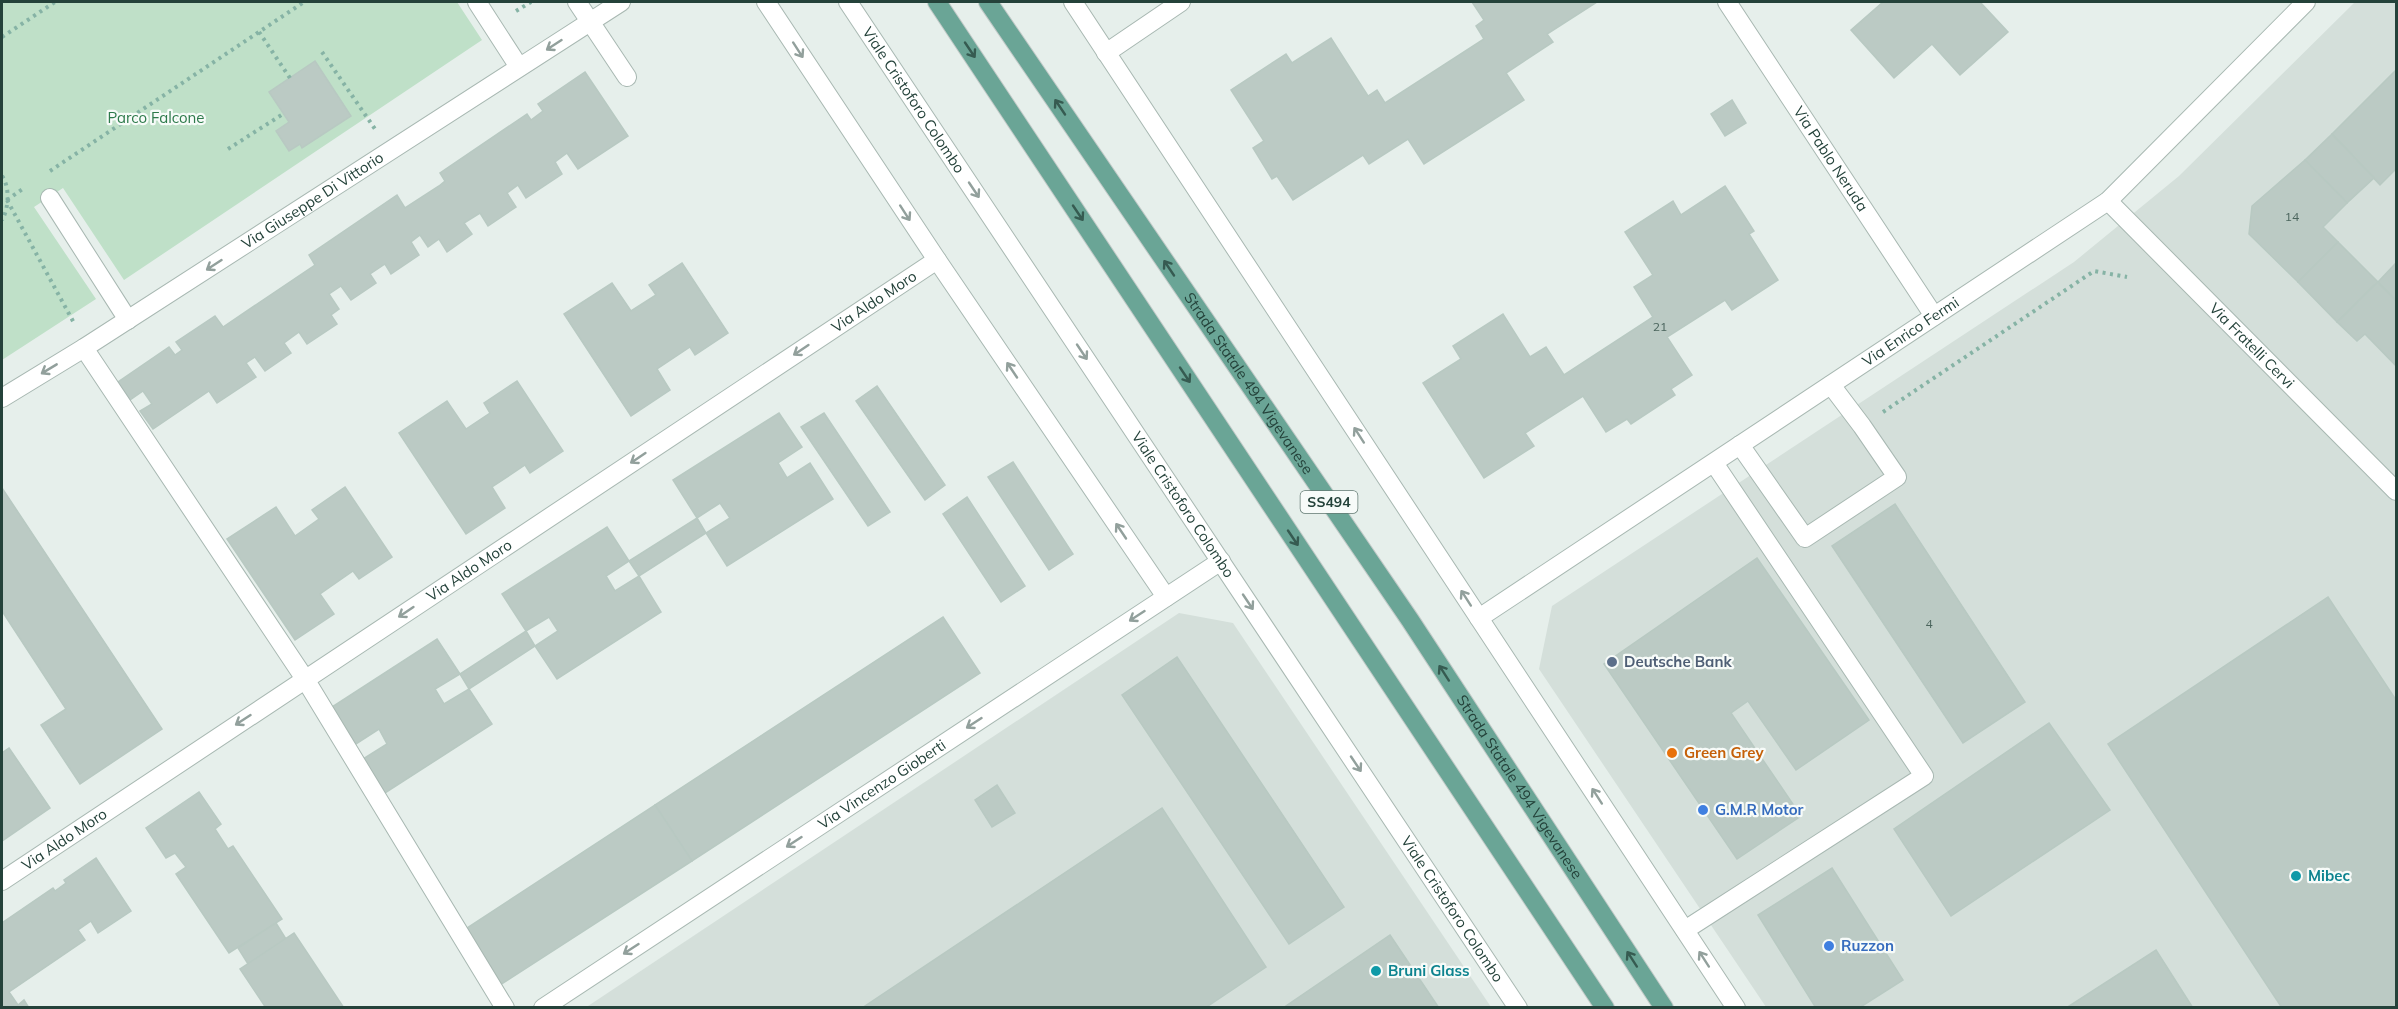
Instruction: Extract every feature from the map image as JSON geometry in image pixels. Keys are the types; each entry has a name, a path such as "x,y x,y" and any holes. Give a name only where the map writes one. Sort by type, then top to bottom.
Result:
{"main road":[{"name":"SS494","path":"937,2 1605,1008"},
{"name":"Strada Statale 494 Vigevanese","path":"988,2 1403,610 1664,1008"}],"street":[{"path":"477,2 519,67"},
{"path":"577,2 627,77"},
{"name":"Via Giuseppe Di Vittorio","path":"2,398 128,320 621,2"},
{"path":"766,2 937,260 1166,597"},
{"name":"Viale Cristoforo Colombo","path":"848,2 1518,1008"},
{"path":"1072,2 1736,1008"},
{"path":"1106,52 1181,2"},
{"name":"Via Pablo Neruda","path":"1727,2 1934,316"},
{"name":"Via Enrico Fermi","path":"1479,618 2108,201 2306,2"},
{"path":"50,198 128,320"},
{"name":"Via Fratelli Cervi","path":"2108,201 2397,491"},
{"name":"Via Aldo Moro","path":"2,881 937,260"},
{"path":"84,348 305,679 505,1008"},
{"path":"1740,446 1805,538 1897,477 1831,385"},
{"path":"1685,930 1924,776 1714,463"},
{"name":"Via Vincenzo Gioberti","path":"543,1008 1221,561"}],"path":[{"path":"2,37 55,2"},
{"path":"46,174 304,2"},
{"path":"259,32 290,78"},
{"path":"322,52 375,130"},
{"path":"228,149 283,114"},
{"path":"2,176 6,182 7,200 2,220"},
{"path":"7,200 26,187"},
{"path":"7,200 75,324"},
{"path":"1862,426 2094,271 2127,277"}],"shaded area":[{"path":"2355,2 2396,2 2396,1007 1766,1007 1539,669 1552,606 2074,262 2179,176"},
{"path":"1179,613 1233,623 1491,1007 585,1008"}],"green space":[{"name":"Parco Falcone","path":"2,2 457,2 482,40 124,280 63,188 34,207 96,299 2,360"}],"building":[{"path":"1472,2 1597,2 1547,34 1553,42 1506,73 1524,100 1424,164 1408,139 1369,164 1363,155 1293,200 1277,176 1272,179 1253,148 1264,141 1231,90 1286,54 1292,63 1331,38 1368,96 1377,90 1385,103 1484,39 1476,26 1484,20"},
{"path":"1883,2 1980,2 2008,32 1960,75 1932,44 1894,78 1851,30"},
{"path":"315,61 351,116 302,148 300,144 289,151 276,131 289,122 269,92"},
{"path":"2396,70 2396,169 2380,185 2332,134"},
{"path":"585,72 628,136 578,169 567,153 555,162 562,174 526,198 518,185 507,193 516,207 488,226 480,213 464,223 472,234 447,252 439,239 428,247 420,235 411,242 419,255 391,274 385,264 370,274 376,283 351,300 341,286 329,294 339,309 331,315 337,324 307,344 299,332 284,343 291,353 265,371 255,357 246,363 256,377 217,403 209,391 153,429 140,411 152,404 143,391 130,400 118,382 169,347 175,355 182,350 176,342 215,316 223,327 315,265 309,255 397,195 405,208 439,186 445,181 440,173 527,114 531,120 543,111 538,104"},
{"path":"1732,100 1746,123 1725,136 1711,114"},
{"path":"2332,134 2374,178 2347,203 2305,160"},
{"path":"2305,160 2347,203 2323,227 2338,242 2298,282 2249,234 2252,206"},
{"path":"1725,186 1754,231 1749,234 1778,280 1732,310 1725,300 1667,337 1692,375 1671,389 1675,395 1631,424 1627,419 1606,432 1583,396 1525,433 1534,446 1484,478 1423,383 1461,359 1453,346 1503,314 1530,357 1546,347 1564,375 1653,317 1634,287 1653,275 1625,232 1673,201 1681,215"},
{"path":"2338,242 2378,282 2337,322 2298,282"},
{"path":"682,263 728,333 695,355 690,347 657,369 670,390 631,416 564,314 612,283 631,311 656,295 649,285"},
{"path":"2396,263 2396,301 2378,282"},
{"path":"2378,282 2396,301 2396,366 2365,334 2357,341 2337,322"},
{"path":"517,381 563,451 530,473 525,465 492,487 505,508 466,534 399,433 447,401 466,429 490,413 484,403"},
{"path":"877,386 945,485 925,500 856,401"},
{"path":"779,413 802,447 778,463 787,478 810,463 833,499 727,566 706,533 730,518 720,503 697,518 673,480"},
{"path":"824,413 890,512 868,526 801,427"},
{"path":"1013,462 1073,554 1049,570 988,477"},
{"path":"345,487 392,557 359,579 353,571 320,594 334,614 295,640 227,539 276,507 295,536 319,519 312,510"},
{"path":"2,488 162,729 80,784 41,725 66,709 2,611"},
{"path":"967,497 1025,586 1001,602 943,514"},
{"path":"1895,504 2025,702 1963,743 1832,546"},
{"path":"697,518 706,533 639,576 629,561"},
{"path":"607,527 629,561 606,576 615,591 639,576 661,612 557,679 535,646 558,631 549,617 526,631 502,594"},
{"path":"1757,558 1869,720 1796,770 1748,701 1731,713 1801,816 1737,859 1604,664"},
{"name":"Mibec","path":"2328,597 2396,700 2396,1008 2282,1008 2108,744"},
{"path":"943,617 980,673 692,861 655,805"},
{"path":"526,631 535,646 469,689 460,674"},
{"path":"437,639 460,674 435,689 444,704 469,689 492,724 385,793 363,759 387,744 379,729 356,744 332,707"},
{"path":"1177,657 1344,907 1289,944 1122,695"},
{"path":"2049,723 2110,810 1951,916 1894,829"},
{"path":"9,748 50,808 2,841 2,753"},
{"path":"997,785 1015,813 992,827 975,800"},
{"path":"199,792 221,824 215,829 228,849 233,846 282,919 229,953 176,874 186,867 175,853 166,858 146,828"},
{"path":"655,805 692,861 500,985 464,930"},
{"path":"1162,808 1266,967 1205,1008 862,1008"},
{"path":"96,858 131,911 98,933 91,921 78,930 85,940 9,992 18,1005 24,1000 29,1008 2,1008 2,923 53,888 55,891 66,883 64,880"},
{"name":"Ruzzon","path":"1832,868 1903,980 1859,1008 1816,1008 1758,915"},
{"path":"276,923 286,939 248,964 238,948"},
{"path":"294,933 344,1008 266,1008 240,969"},
{"name":"Bruni Glass","path":"1390,935 1439,1008 1283,1008"},
{"path":"2156,950 2193,1008 2066,1008"}],"place":[{"name":"Deutsche Bank","path":"1612,662"},
{"name":"Green Grey","path":"1672,753"},
{"name":"G.M.R Motor","path":"1703,810"},
{"name":"Mibec","path":"2296,876"},
{"name":"Ruzzon","path":"1829,946"},
{"name":"Bruni Glass","path":"1376,971"}]}
